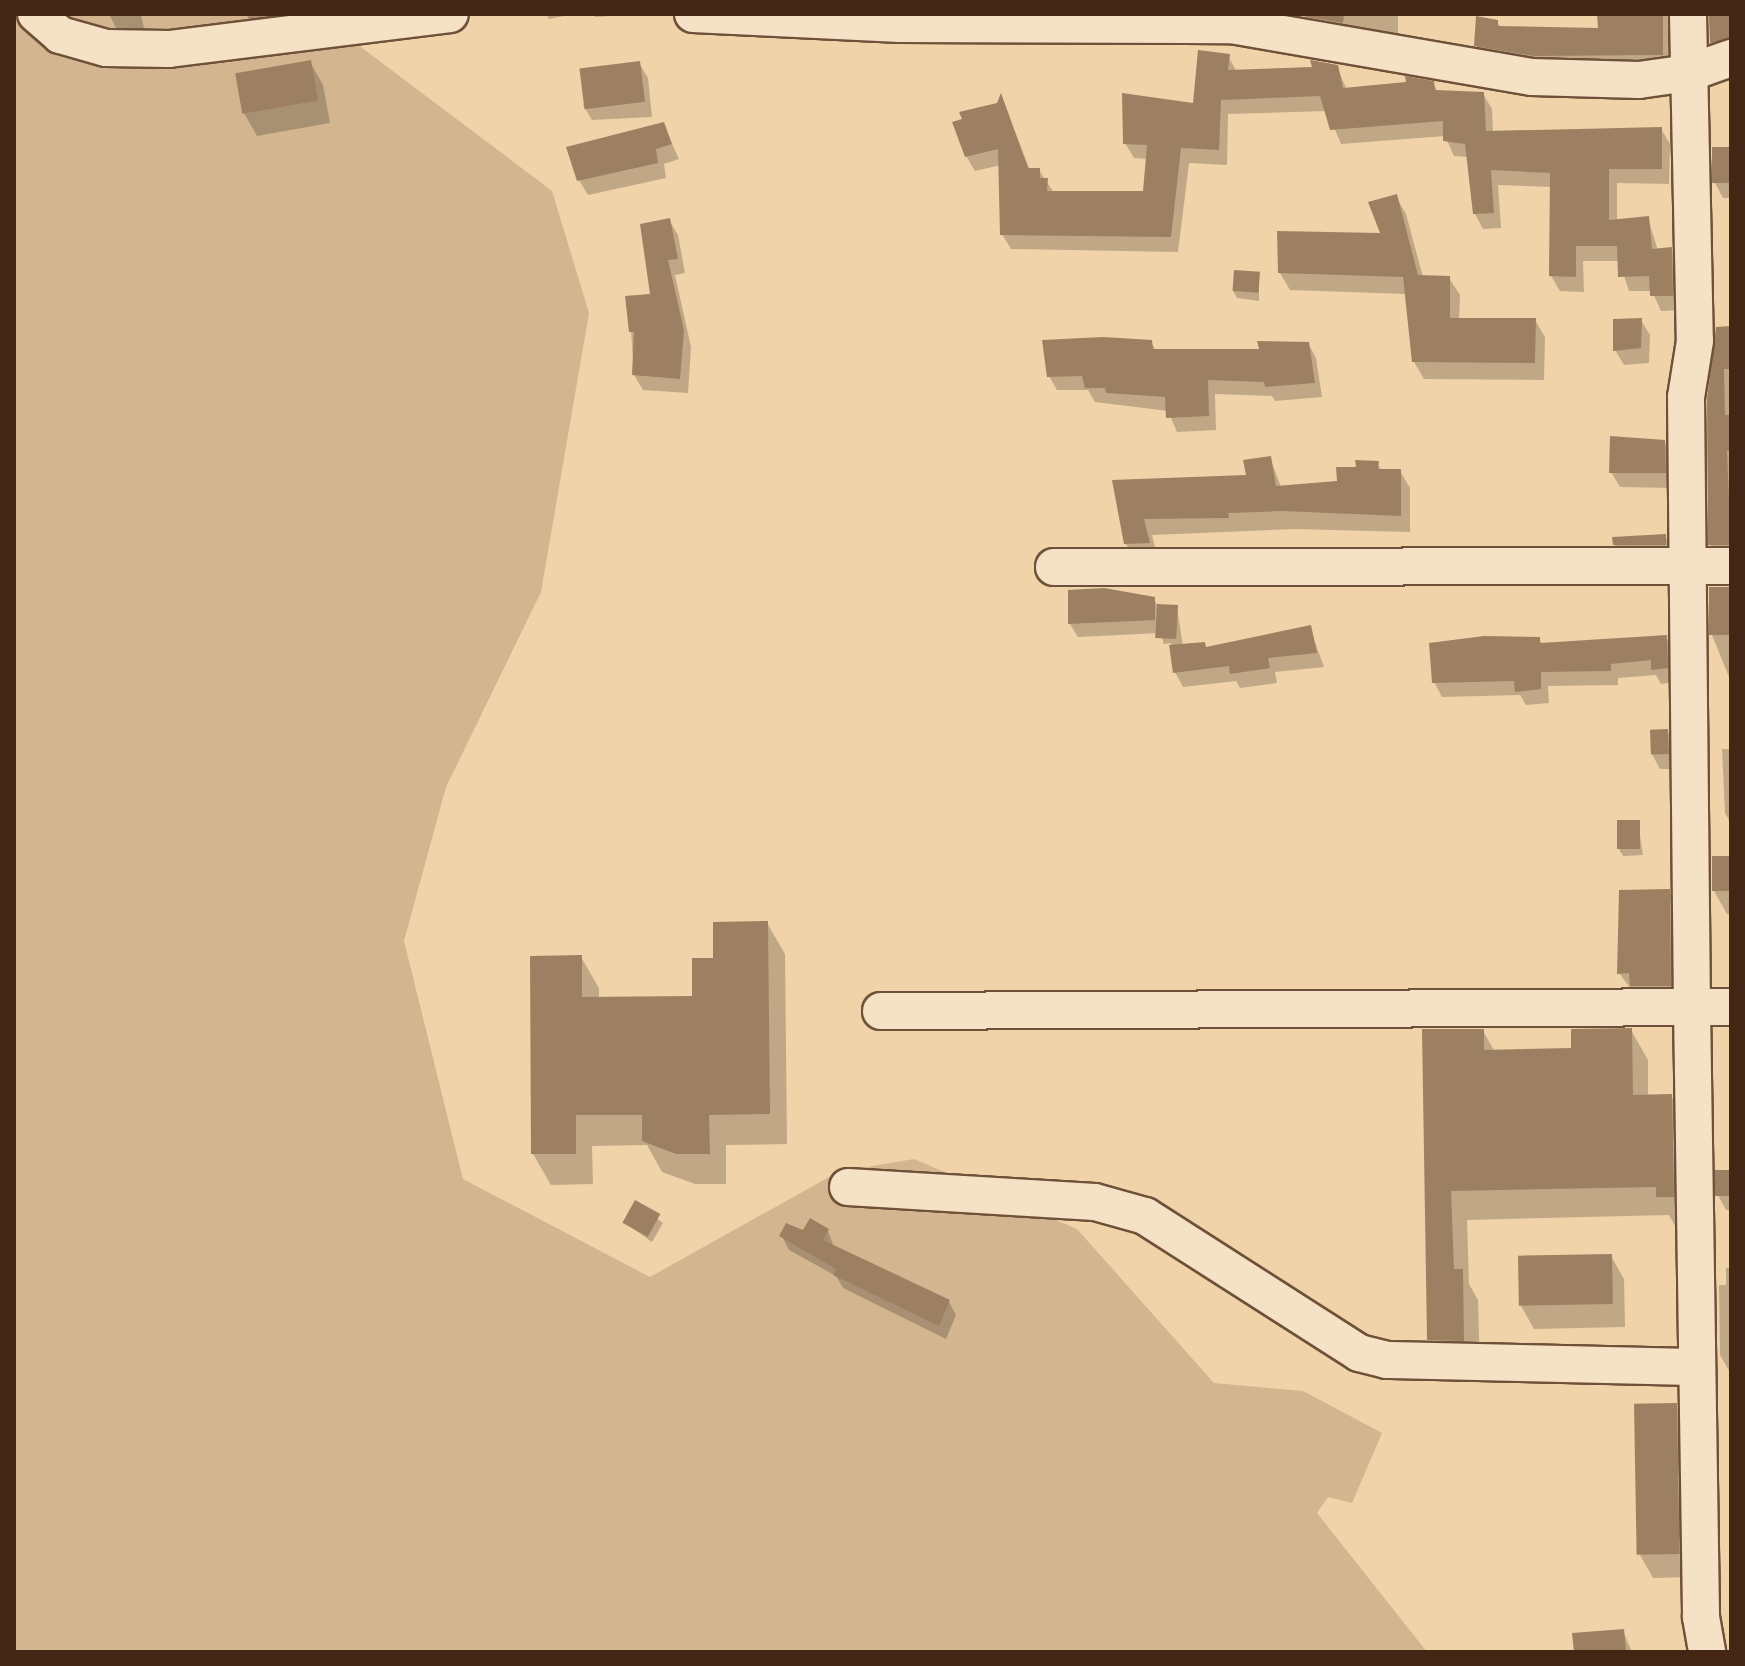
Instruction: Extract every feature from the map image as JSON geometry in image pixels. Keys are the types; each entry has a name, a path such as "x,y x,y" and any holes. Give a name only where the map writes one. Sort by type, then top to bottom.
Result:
{"street":[{"path":"36,14 60,35 106,48 169,49 450,14"},
{"path":"693,14 900,24 1231,25 1532,77 1639,80 1689,73 1731,58"},
{"path":"1688,14 1695,341 1686,397 1696,1367 1701,1617 1707,1652"},
{"path":"1054,567 1731,566"},
{"path":"881,1011 1731,1007"},
{"path":"848,1187 1095,1202 1145,1216 1359,1353 1387,1360 1696,1367"}],"shaded area":[{"path":"14,14 317,14 552,191 589,313 541,592 446,787 404,941 463,1179 650,1277 838,1172 914,1159 1077,1229 1214,1383 1303,1391 1382,1433 1352,1503 1328,1497 1317,1513 1427,1652 14,1652"}],"building":[{"path":"1291,14 1344,14 1343,23"},
{"path":"1597,14 1663,14 1663,55 1534,56 1474,46 1476,16 1498,20 1498,26 1598,28"},
{"path":"1709,14 1731,14 1731,38 1710,43"},
{"path":"1198,50 1230,54 1228,70 1312,67 1310,60 1338,65 1343,88 1406,82 1405,76 1434,81 1435,90 1484,92 1486,131 1662,127 1662,169 1609,169 1609,220 1649,216 1652,249 1672,247 1673,296 1650,296 1649,276 1618,277 1617,246 1576,246 1576,277 1549,276 1550,173 1491,170 1494,213 1473,214 1465,144 1443,141 1443,121 1330,130 1320,96 1221,100 1219,150 1181,148 1171,237 1000,235 998,149 965,157 952,122 962,119 959,112 997,103 1001,93 1028,168 1040,168 1040,178 1048,178 1047,191 1143,191 1147,145 1123,144 1122,93 1193,103"},
{"path":"311,60 318,100 242,114 235,73"},
{"path":"640,61 645,102 584,109 579,68"},
{"path":"664,122 672,144 656,149 658,163 577,181 566,147"},
{"path":"1712,147 1731,147 1731,183 1712,183"},
{"path":"1397,194 1418,275 1450,276 1450,318 1536,318 1535,363 1412,362 1403,277 1278,273 1277,231 1380,233 1368,202"},
{"path":"670,218 678,259 668,260 684,330 680,379 632,375 634,332 629,332 625,296 650,294 640,224"},
{"path":"1234,270 1260,272 1258,293 1233,291"},
{"path":"1642,318 1641,348 1613,351 1613,319"},
{"path":"1731,326 1731,369 1724,369 1725,415 1731,415 1731,451 1727,451 1731,545 1708,545 1707,399 1716,327"},
{"path":"1103,337 1152,340 1153,349 1259,349 1257,341 1309,342 1315,383 1265,387 1264,382 1208,380 1209,416 1166,418 1165,397 1106,393 1105,388 1085,388 1082,376 1047,377 1042,340"},
{"path":"1610,436 1665,440 1666,473 1609,473"},
{"path":"1271,456 1276,486 1337,481 1336,467 1356,467 1355,460 1379,461 1378,469 1401,469 1401,516 1283,511 1228,513 1229,518 1144,519 1150,543 1124,544 1112,480 1246,475 1243,460"},
{"path":"1666,534 1666,545 1613,545 1612,537"},
{"path":"1709,587 1731,587 1731,635 1709,635"},
{"path":"1104,588 1155,597 1155,620 1068,624 1068,590"},
{"path":"1157,604 1178,605 1176,639 1155,638"},
{"path":"1311,625 1317,653 1268,658 1270,668 1230,674 1229,666 1173,673 1169,645 1205,642 1206,647"},
{"path":"1667,635 1668,668 1651,670 1651,660 1611,664 1611,671 1541,672 1541,689 1515,692 1514,681 1432,683 1429,643 1484,636 1540,637 1540,643"},
{"path":"1668,729 1669,754 1651,755 1650,730"},
{"path":"1617,820 1640,820 1640,849 1617,849"},
{"path":"1712,856 1731,856 1731,891 1712,891"},
{"path":"1670,889 1671,986 1630,986 1629,973 1617,974 1619,890"},
{"path":"768,921 770,1114 709,1115 710,1154 676,1154 642,1141 642,1115 576,1115 576,1154 531,1154 530,956 582,955 582,997 692,996 692,958 713,958 713,922"},
{"path":"1632,1028 1633,1095 1672,1094 1674,1197 1656,1197 1656,1187 1451,1191 1454,1269 1463,1269 1464,1341 1427,1340 1422,1029 1484,1029 1484,1050 1571,1048 1571,1029"},
{"path":"1715,1170 1731,1170 1731,1196 1715,1196"},
{"path":"635,1200 660,1214 648,1237 622,1223"},
{"path":"810,1218 829,1229 823,1240 950,1300 939,1326 833,1275 836,1269 779,1236 786,1223 803,1230"},
{"path":"1612,1254 1613,1304 1519,1306 1518,1256"},
{"path":"1677,1403 1680,1554 1637,1555 1634,1404"},
{"path":"1624,1629 1626,1652 1574,1652 1572,1633"}]}
